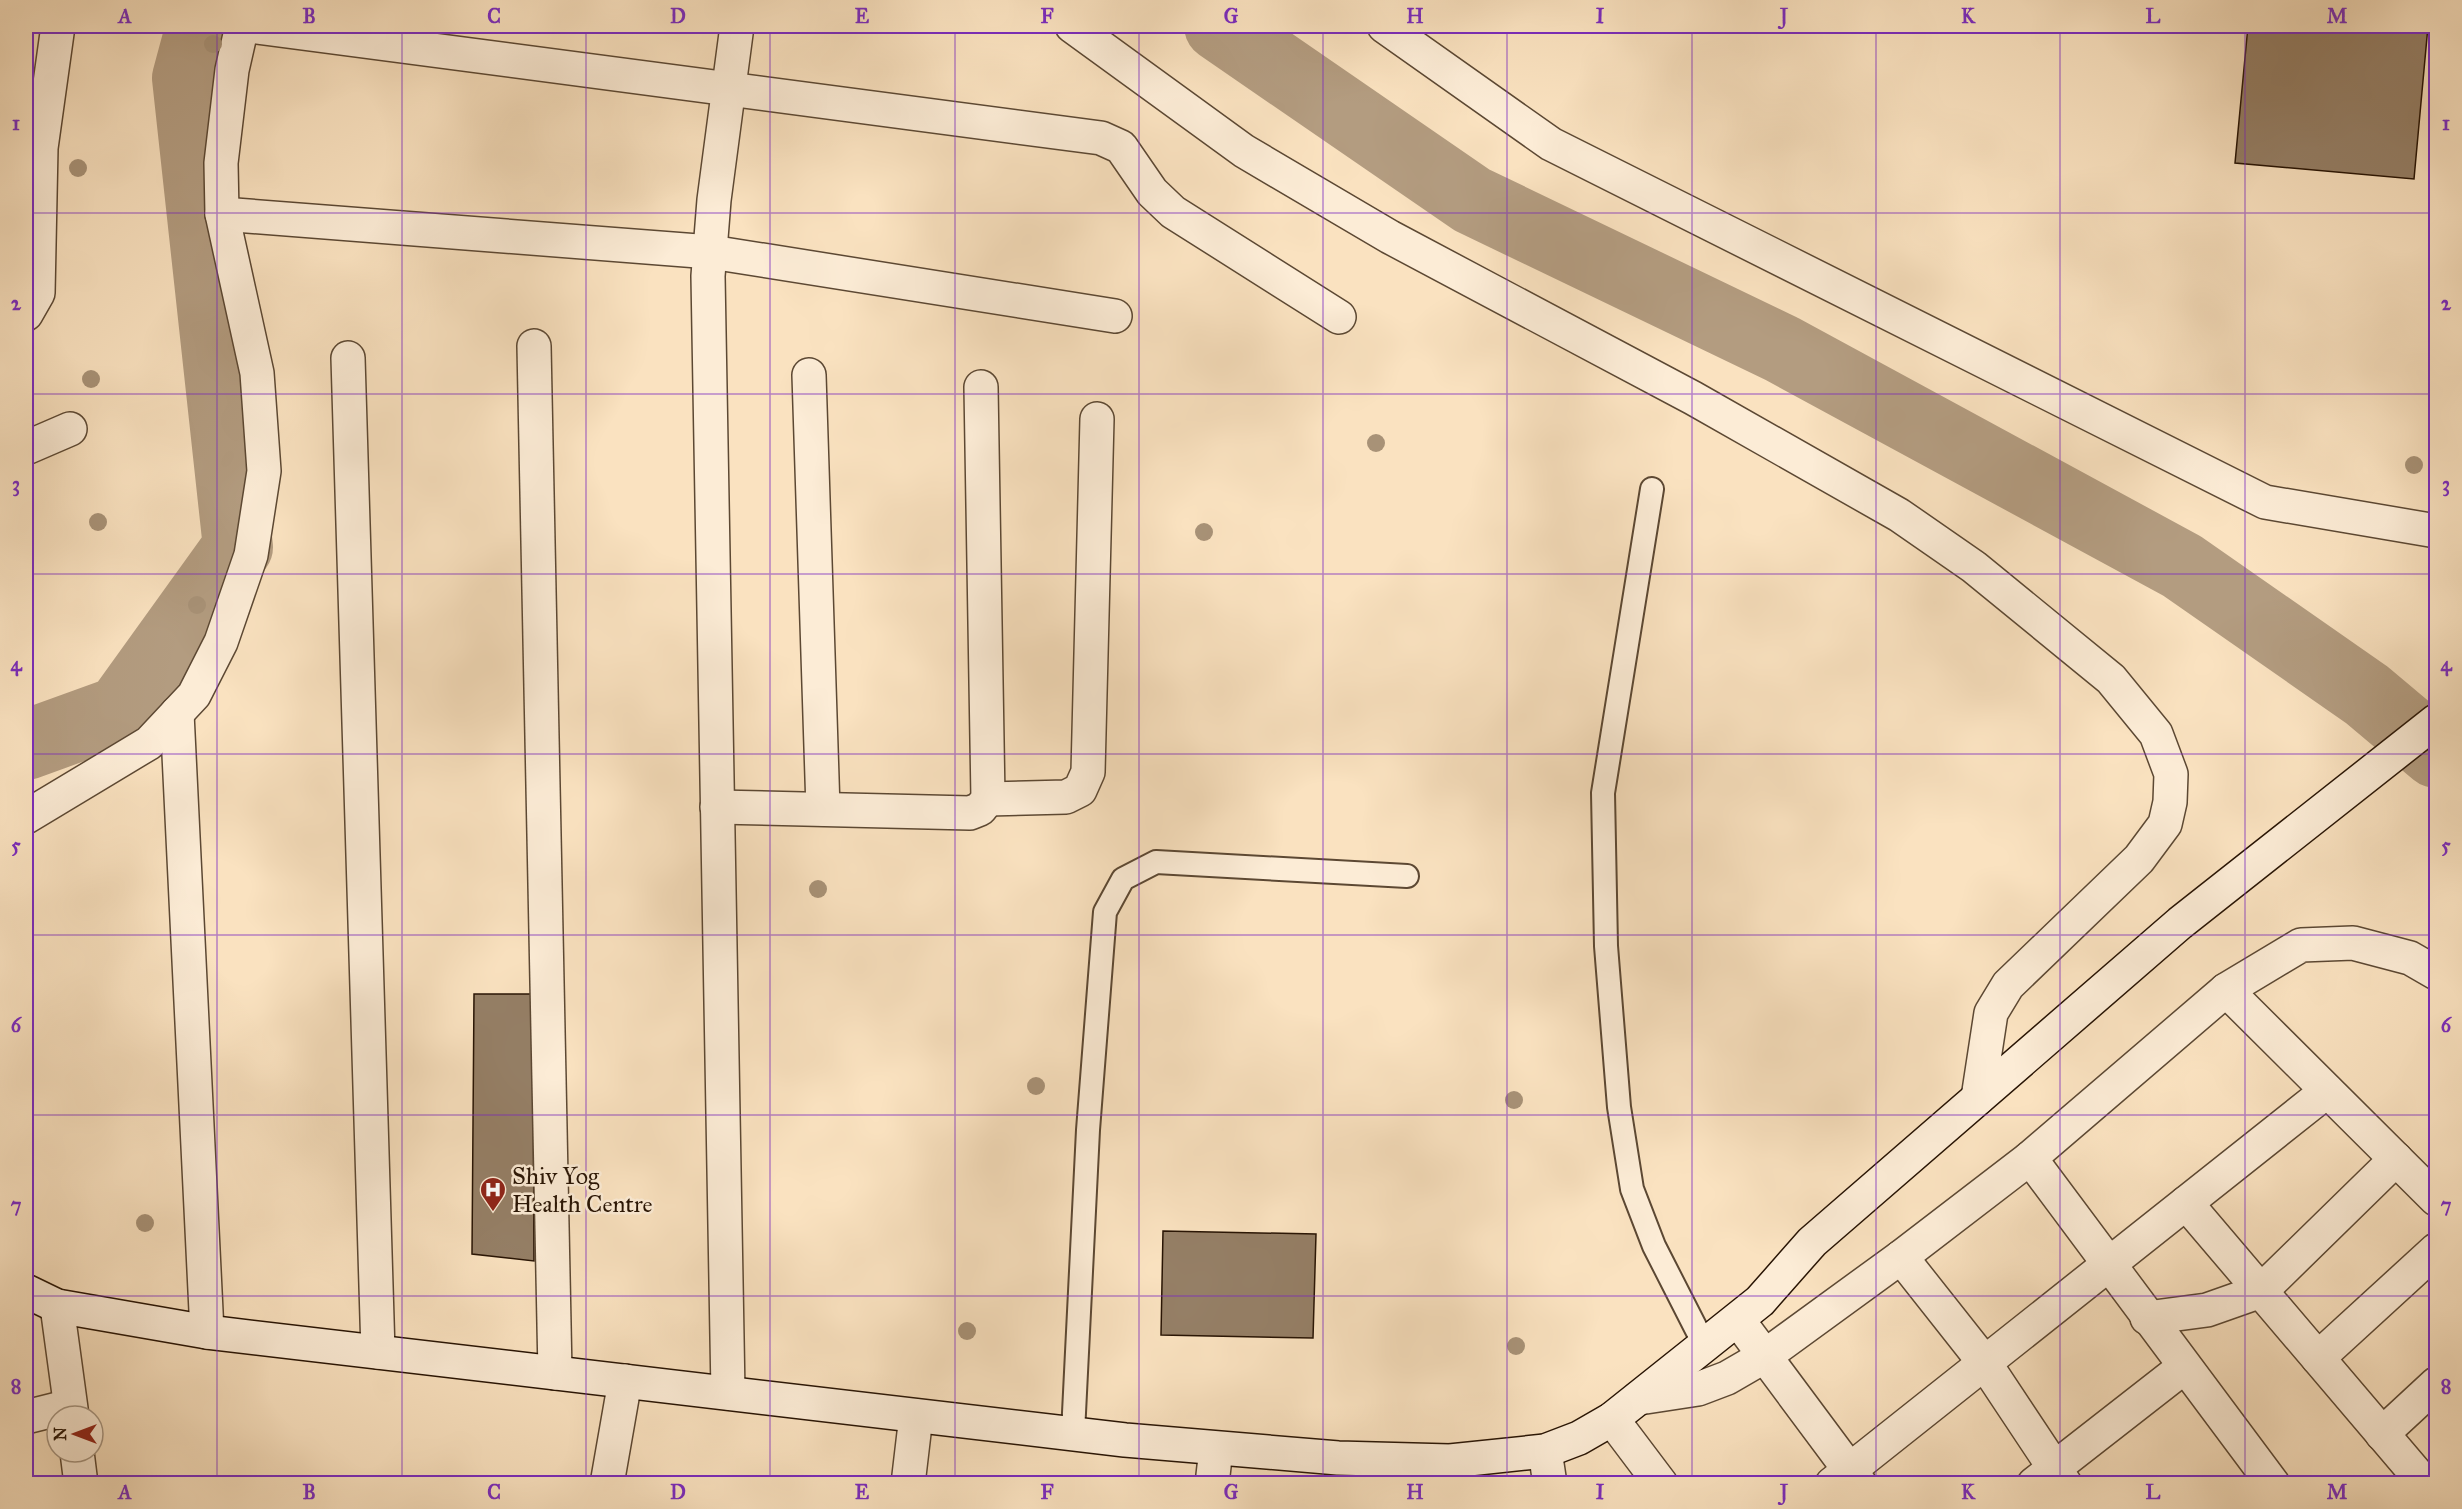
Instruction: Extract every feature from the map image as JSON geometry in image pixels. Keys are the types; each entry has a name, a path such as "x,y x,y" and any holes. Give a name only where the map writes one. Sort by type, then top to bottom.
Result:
{"street":[{"path":"26,314 38,292 33,148 58,26"},
{"path":"26,817 149,743 194,695 221,642 251,555 264,471 257,373 222,214 221,163 232,70 242,26"},
{"path":"250,26 1101,138 1121,147 1152,192 1173,212 1340,317"},
{"path":"728,1394 708,348 711,252 737,26"},
{"path":"1072,26 1244,151 1380,232 1693,398 1899,515 1974,567 2111,679 2156,734 2171,774 2170,802 2165,824 2139,859 2008,985 1991,1013 1978,1098"},
{"path":"1384,26 1551,144 2265,502 2436,531"},
{"path":"222,214 711,252 1115,316"},
{"path":"534,346 555,1373"},
{"path":"348,358 378,1353"},
{"path":"809,375 823,809"},
{"path":"717,807 970,813 980,809 988,799 981,387"},
{"path":"988,799 1066,797 1080,790 1088,772 1097,419"},
{"path":"26,448 70,429"},
{"path":"177,713 207,1332"},
{"path":"26,1291 57,1306 207,1332 1216,1449 1338,1458 1450,1461 1545,1451 1579,1438 1612,1419 1738,1320 1760,1301 1812,1242 1978,1098 2227,886 2436,721"},
{"path":"1639,1398 1698,1389 1727,1378 1765,1356 1901,1257 2030,1158 2226,990 2301,945 2353,943 2410,958 2436,974"},
{"path":"2226,990 2436,1199"},
{"path":"1738,1320 1765,1356 1847,1479 1984,1362 2327,1090"},
{"path":"2030,1158 2147,1318 2273,1484"},
{"path":"2147,1318 2207,1310 2261,1291 2396,1159"},
{"path":"2186,1203 2425,1484"},
{"path":"2318,1358 2436,1250"},
{"path":"1901,1257 1984,1362 2051,1478 2184,1366"},
{"path":"57,1306 70,1404"},
{"path":"607,1484 625,1381"},
{"path":"2382,1434 2436,1384"},
{"path":"26,1417 45,1414"},
{"path":"908,1484 916,1416"},
{"path":"1612,1419 1658,1482"},
{"path":"1212,1484 1216,1449"},
{"path":"1545,1451 1550,1484"},
{"path":"78,1464 81,1484"}],"lane":[{"path":"1652,489 1603,793 1606,946 1619,1107 1632,1189 1654,1246 1705,1346"},
{"path":"1073,1433 1088,1130 1105,912 1123,879 1156,862 1407,876"}],"building":[{"path":"2248,26 2428,26 2414,179 2235,163"},
{"path":"474,994 533,994 534,1261 472,1254"},
{"path":"1163,1231 1316,1234 1313,1338 1161,1335"}],"waterway":[{"path":"26,745 120,711 238,547 187,78 201,26"},
{"path":"1219,26 1472,200 1782,349 2182,566 2367,695 2436,753"}],"place":[{"name":"Shiv Yog Health Centre","path":"493,1213"}]}
